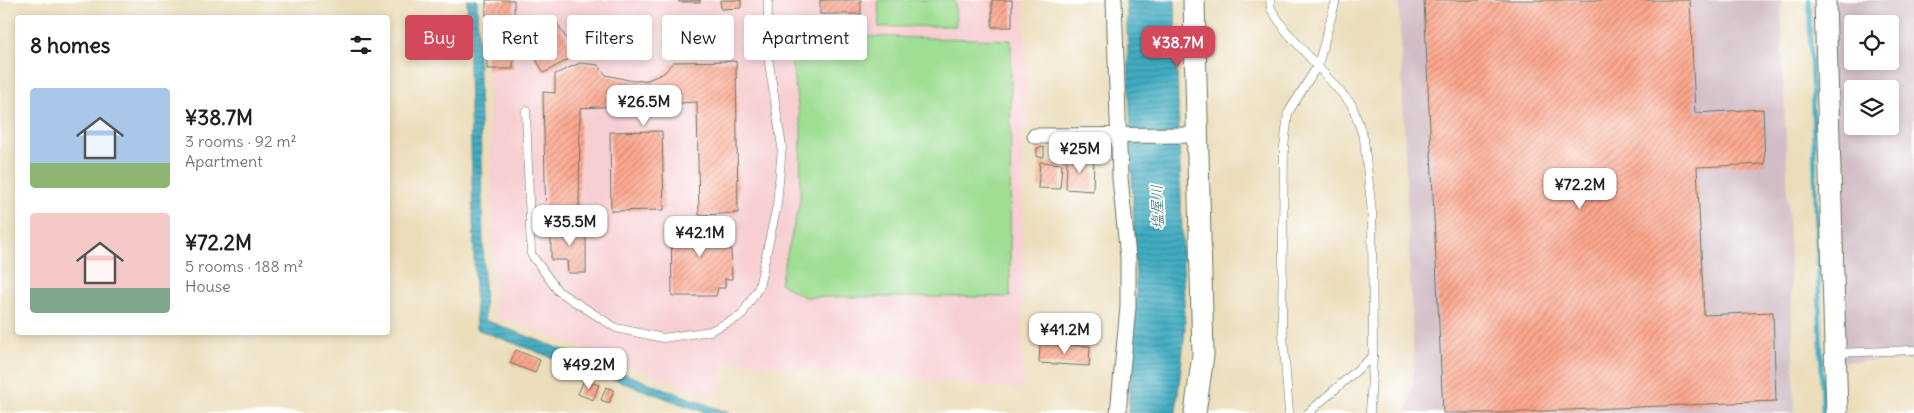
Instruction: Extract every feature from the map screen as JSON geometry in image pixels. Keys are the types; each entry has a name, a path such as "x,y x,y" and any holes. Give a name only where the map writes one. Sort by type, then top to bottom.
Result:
{"street":[{"path":"1114,0 1123,224 1128,258 1128,297 1118,413"},
{"path":"1194,0 1203,355 1195,413"},
{"path":"1825,0 1836,353 1836,413"},
{"path":"1035,136 1198,135"}],"lane":[{"path":"526,111 531,254 558,291 616,328 663,338 710,331 741,316 759,287 777,205 782,147 767,50 768,0"},
{"path":"1270,0 1271,9 1286,31 1352,104 1364,139 1372,213 1370,413"},
{"path":"1289,413 1282,322 1284,147 1288,113 1318,65 1336,0"},
{"path":"1836,353 1914,350"},
{"path":"1308,413 1372,356"}],"shaded area":[{"path":"487,0 1024,0 1028,126 1023,125 1023,384 1017,389 722,361 720,393 714,398 497,316 494,307 488,60 557,60 557,15 487,15"},
{"path":"1399,0 1781,0 1795,413 1407,413 1414,374"},
{"path":"1820,0 1914,0 1914,360 1829,362"}],"green space":[{"path":"878,0 955,0 956,26 879,27"},
{"path":"867,36 1011,40 1010,297 804,297 780,283 800,200 801,127 791,60 867,60"}],"water":[{"path":"467,0 477,0 485,320 572,353 572,365 476,329 469,60 473,60 473,15 467,15"},
{"name":"塩屋川","path":"1126,0 1175,0 1185,331 1176,413 1128,413 1136,293"},
{"path":"591,361 729,413 706,413 596,373 585,367"}],"building":[{"path":"486,0 514,0 514,15 486,15"},
{"path":"679,0 700,0 700,2 679,2"},
{"path":"720,0 741,0 741,8 721,9"},
{"path":"820,0 861,0 861,14 820,14"},
{"path":"992,0 1012,0 1012,27 992,27"},
{"path":"1424,0 1690,0 1695,113 1763,109 1765,164 1697,167 1704,315 1773,312 1776,401 1502,413 1443,413"},
{"path":"557,23 567,40 567,60 544,73 536,60 557,60"},
{"path":"487,60 513,60 513,69 487,69"},
{"path":"736,61 738,213 699,215 697,102 580,108 579,213 571,213 572,223 546,223 543,92 555,93 555,74 580,63 598,65 606,75 633,81 648,80 664,73 673,62"},
{"path":"662,131 664,210 611,211 610,132"},
{"path":"1044,147 1044,157 1037,157 1037,148"},
{"path":"1067,158 1094,159 1093,191 1066,189"},
{"path":"1040,162 1062,164 1060,189 1038,188"},
{"path":"671,221 719,221 727,235 731,248 732,279 725,279 725,288 718,288 716,296 672,296"},
{"path":"551,226 586,226 586,273 568,273 567,260 551,260"},
{"path":"1040,344 1090,346 1089,366 1039,363"},
{"path":"516,350 540,360 535,373 510,363"},
{"path":"584,380 599,385 593,400 578,394"},
{"path":"606,387 614,390 609,403 601,400"}],"waterway":[{"path":"1809,0 1823,413"},
{"path":"568,357 591,366"}]}
